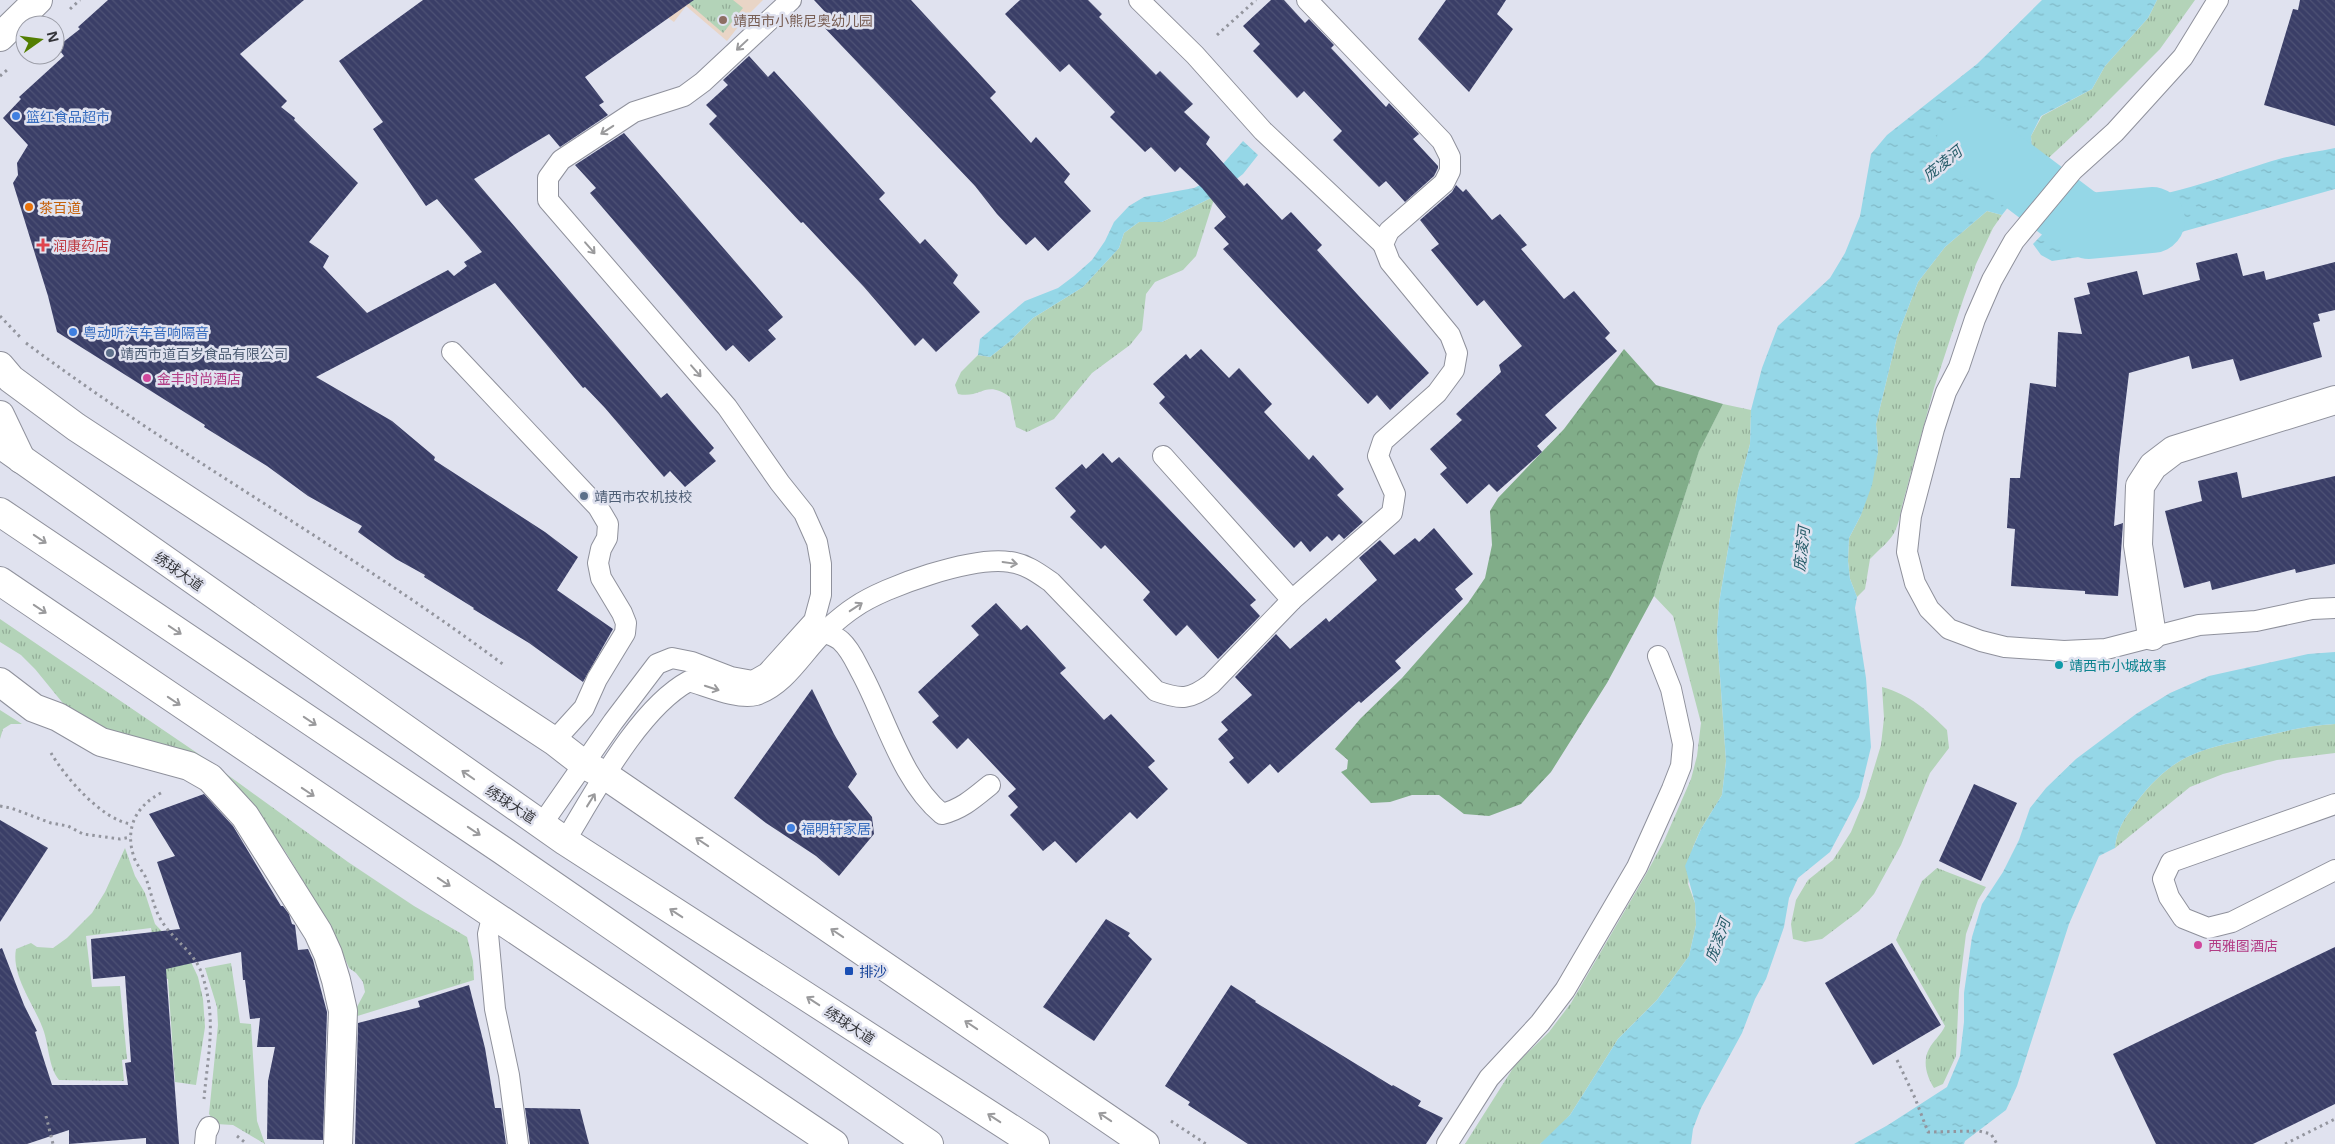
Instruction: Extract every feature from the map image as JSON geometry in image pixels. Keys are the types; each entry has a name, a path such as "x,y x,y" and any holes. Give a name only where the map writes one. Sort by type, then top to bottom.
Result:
{"street":[{"path":"0,37 38,0"},
{"path":"0,366 11,378 76,427 554,741 1145,1144"},
{"path":"2152,636 2138,544 2140,486 2153,466 2174,450 2335,400"},
{"path":"0,415 22,461"},
{"name":"绣球大道","path":"0,444 495,794 1035,1144"},
{"path":"0,512 494,844 929,1144"},
{"path":"0,581 310,794 493,914 834,1144"},
{"path":"0,682 34,708 58,717 101,742 189,766 210,778 246,816 318,932 328,954 343,1011 338,1144"}],"lane":[{"path":"565,841 596,770 613,722 657,664 672,658 692,662 731,677 753,681 767,673 814,621 821,595 821,564 817,542 804,513 780,483 727,407 548,200 548,178 561,160 634,112 684,96 703,82 791,0"},
{"path":"542,824 629,738 675,688 690,681 731,694 754,696 774,686 824,632 855,606 896,586 979,563 1010,562 1034,569 1051,582 1156,691 1176,698 1196,695 1211,684 1292,600 1392,513 1395,494 1378,456 1383,441 1437,393 1454,370 1457,353 1450,335 1390,262 1383,244 1263,131 1195,55 1139,0"},
{"path":"1308,0 1442,142 1450,157 1450,171 1444,184 1389,231 1383,244"},
{"path":"2218,0 2183,57 2114,132 2073,170 2014,241 1992,280 1960,367 1946,392 1934,429 1911,516 1907,552 1915,583 1929,609 1949,629 1981,641 2006,647 2064,651 2106,649 2199,625 2256,621 2312,609 2335,608"},
{"path":"452,352 598,507 608,524 607,538 601,549 598,564 601,578 626,623 625,633 597,679 584,708 554,741"},
{"path":"1163,456 1292,600"},
{"path":"824,632 841,641 851,654 910,775 929,803 942,814 968,804 990,785"},
{"path":"1446,1144 1489,1078 1540,1023 1565,990 1636,867 1672,789 1681,766 1683,744 1671,689 1658,656"},
{"path":"2335,804 2172,862 2163,879 2169,897 2183,918 2208,928 2232,922 2335,870"},
{"path":"493,914 488,934 495,1009 509,1075 518,1144"}],"path":[{"path":"1195,55 1256,0"},
{"path":"0,316 8,327 27,344 154,432 389,585 507,668"},
{"path":"34,708 43,738 58,766 80,791 104,812 123,823 131,824"},
{"path":"202,774 152,798 136,814 131,824 131,837 135,860 144,875 160,918 174,938 183,945 197,962 206,988 211,1011 211,1039 202,1110 207,1136 217,1132 236,1135 247,1144"},
{"path":"0,806 11,808 50,823 68,826 83,834 120,839 131,837"},
{"path":"1897,1060 1915,1098 1928,1132 1968,1130 1991,1134 1997,1144"},
{"path":"46,1116 53,1144"},
{"path":"2285,1144 2335,1119"}],"shaded area":[{"name":"靖西市小熊尼奥幼儿园","path":"643,0 763,0 745,18 727,41 686,6 674,22"}],"green space":[{"path":"689,0 733,0 743,8 723,33 687,2"},
{"path":"2157,0 2195,0 2160,49 2041,165 2032,151 2031,136 2042,116 2092,89 2105,66 2148,18"},
{"path":"1215,196 1196,256 1183,270 1155,282 1146,294 1142,330 1130,345 1092,373 1054,419 1027,432 1016,427 1010,397 1002,392 989,389 973,394 958,394 955,385 961,372 978,355 990,357 1009,342 1033,318 1083,287 1119,248 1124,233 1139,222 1162,222"},
{"path":"1987,211 2002,215 1993,228 1976,264 1964,297 1934,388 1898,525 1888,541 1870,559 1865,589 1857,597 1850,579 1848,561 1849,538 1861,515 1878,452 1876,424 1897,337 1918,282 1945,247"},
{"path":"1624,349 1656,385 1723,404 1699,451 1654,596 1607,683 1551,772 1521,804 1489,816 1464,814 1439,795 1412,795 1390,802 1371,803 1341,772 1347,769 1348,760 1335,749 1360,719 1402,678 1468,603 1485,578 1492,545 1490,511 1498,498 1564,429"},
{"path":"1723,404 1751,410 1750,444 1738,490 1719,603 1717,634 1726,761 1722,795 1701,829 1693,847 1688,884 1695,903 1696,925 1689,956 1657,1000 1618,1039 1570,1115 1553,1134 1540,1144 1465,1144 1515,1065 1549,1032 1571,1003 1664,841 1691,779 1697,756 1701,723 1673,616 1654,596 1699,450"},
{"path":"0,619 203,757 348,862 414,906 467,937 473,961 474,980 351,1018 365,992 363,982 349,968 333,931 285,851 233,789 109,733 66,707 21,655 0,642"},
{"path":"1882,687 1910,699 1932,716 1947,730 1949,748 1930,773 1901,845 1874,894 1859,911 1822,939 1805,942 1793,939 1791,924 1796,900 1808,880 1833,860 1851,832 1865,798 1881,745 1884,718"},
{"path":"0,710 22,724 11,724 3,729 0,739"},
{"path":"2335,724 2335,753 2277,760 2223,774 2190,787 2115,848 2119,830 2135,804 2163,773 2177,763 2207,749 2223,745 2299,728"},
{"path":"125,848 135,876 145,893 155,924 191,962 198,977 203,999 205,1027 196,1085 175,1082 168,979 157,977 151,928 86,936 92,987 120,986 127,1059 122,1060 124,1081 59,1080 51,1062 43,1029 20,980 15,959 16,949 31,943 37,947 53,948 67,938 92,913 105,892"},
{"path":"1937,868 1986,887 1978,900 1966,934 1959,990 1956,1056 1943,1084 1934,1088 1927,1074 1926,1059 1931,1046 1945,1026 1896,940 1922,881"},
{"path":"231,963 240,1023 251,1024 257,1121 265,1144 233,1125 216,1124 209,1114 218,1025 217,1007 205,968"}],"water":[{"name":"庞凌河","path":"2042,0 2157,0 2148,18 2105,66 2092,89 2041,116 2031,136 2032,151 2041,165 2002,215 1987,211 1945,247 1918,282 1897,337 1876,424 1878,452 1872,485 1861,515 1849,538 1848,561 1850,579 1857,597 1855,608 1866,678 1871,747 1859,797 1830,852 1798,878 1789,898 1784,927 1766,979 1755,999 1742,1033 1701,1108 1693,1129 1691,1144 1540,1144 1570,1115 1618,1039 1657,1000 1689,956 1696,925 1695,903 1685,866 1701,829 1722,795 1726,761 1717,634 1719,603 1738,490 1750,444 1751,410 1762,368 1778,326 1830,278 1845,253 1860,216 1871,154 1887,135 1977,64"},
{"path":"1243,141 1258,155 1243,174 1215,196 1162,222 1139,222 1124,233 1119,248 1083,287 1033,318 1009,342 990,357 978,355 980,339 1025,301 1058,288 1092,260 1105,241 1114,222 1129,206 1144,197 1194,188 1208,181"},
{"path":"2335,148 2335,189 2106,253 2052,261 2041,255 2033,244 2082,193 2102,199 2152,196 2180,190 2279,159"},
{"path":"2335,652 2335,724 2308,727 2242,740 2192,755 2163,773 2135,804 2119,830 2115,848 2099,856 2069,924 2017,1086 2006,1110 1965,1141 1964,1144 1854,1144 1888,1125 1947,1087 1960,1056 1964,1022 1964,993 1972,937 1982,904 2003,872 2019,840 2030,808 2046,788 2076,759 2136,714 2170,693 2209,676 2308,654"}],"building":[{"path":"108,0 304,0 240,54 287,101 281,107 295,118 294,120 358,183 309,242 329,256 323,267 367,313 448,270 454,276 467,266 464,262 482,252 437,199 426,206 373,129 383,122 339,61 423,0 694,0 585,77 604,102 599,105 608,115 560,147 549,134 474,179 661,398 667,393 714,448 709,453 716,461 685,487 670,471 664,477 605,408 585,387 583,388 495,283 316,377 392,421 435,457 434,460 545,532 578,557 557,590 613,629 583,682 529,643 424,577 425,575 396,559 358,532 362,526 308,496 267,466 204,427 205,425 57,332 48,296 13,183 18,175 17,163 28,145 3,118 21,99 19,97 54,65 65,65 65,41 80,29 78,27"},
{"path":"814,0 911,0 996,92 990,98 1031,143 1036,137 1070,174 1064,182 1091,211 1048,251 1035,237 1026,245 997,214 975,186 820,23 828,15"},
{"path":"1020,0 1088,0 1102,14 1099,17 1156,75 1160,71 1193,104 1184,112 1210,137 1206,144 1244,186 1247,183 1282,220 1291,212 1322,245 1317,250 1429,373 1390,410 1377,395 1368,404 1223,249 1229,244 1214,228 1226,217 1202,188 1180,167 1175,172 1151,147 1145,152 1110,117 1115,112 1069,64 1060,72 1005,14"},
{"path":"1271,0 1284,0 1305,23 1309,19 1334,45 1331,48 1386,107 1389,103 1419,134 1413,139 1438,168 1434,176 1405,202 1386,181 1379,187 1333,140 1342,131 1304,91 1297,98 1253,51 1260,44 1243,26"},
{"path":"1446,0 1506,0 1497,14 1513,29 1469,92 1418,39"},
{"path":"2300,0 2335,0 2335,126 2264,105 2293,9 2298,10"},
{"path":"749,56 768,77 774,71 885,193 879,199 920,244 925,239 958,275 953,283 980,312 936,352 923,338 915,346 864,287 803,222 801,223 709,124 717,116 706,105 728,85 723,80"},
{"path":"624,133 783,317 768,330 776,339 749,362 733,345 726,351 590,193 596,188 575,165"},
{"path":"1456,185 1463,192 1466,189 1492,220 1500,214 1527,245 1521,249 1564,299 1574,291 1610,333 1605,338 1617,351 1545,415 1557,428 1537,446 1542,452 1497,492 1489,484 1467,504 1440,474 1447,468 1430,449 1462,420 1456,414 1501,372 1499,365 1522,346 1484,300 1477,306 1431,250 1439,244 1420,220 1452,192"},
{"path":"2237,253 2243,276 2264,271 2266,280 2335,262 2335,310 2318,314 2320,321 2313,323 2322,357 2240,381 2233,359 2192,369 2189,356 2129,373 2119,457 2114,526 2123,523 2118,596 2085,594 2085,591 2011,586 2015,529 2007,528 2010,478 2020,478 2030,383 2056,387 2058,332 2082,334 2074,298 2090,294 2087,283 2137,271 2143,295 2200,280 2196,263"},
{"path":"1201,349 1229,378 1239,368 1272,404 1264,412 1309,460 1313,455 1344,489 1337,495 1363,522 1344,539 1339,534 1332,541 1327,536 1310,552 1301,541 1294,548 1159,403 1165,397 1153,384 1186,354 1190,359"},
{"path":"1103,453 1112,463 1119,457 1256,600 1250,605 1260,616 1218,659 1187,625 1176,636 1143,600 1150,592 1105,545 1101,549 1070,517 1076,511 1055,488 1082,464 1086,469"},
{"path":"2237,472 2242,498 2335,476 2335,564 2296,573 2295,569 2212,590 2210,581 2184,588 2165,511 2202,501 2198,481"},
{"path":"1434,528 1473,574 1455,589 1463,599 1395,661 1401,668 1361,703 1359,701 1278,773 1270,764 1248,784 1229,762 1234,758 1218,739 1228,730 1221,722 1252,695 1235,677 1276,634 1290,649 1326,618 1329,622 1377,580 1359,558 1380,540 1394,555 1415,538 1419,542"},
{"path":"996,603 1021,630 1027,625 1066,668 1060,673 1104,720 1111,714 1155,761 1148,767 1168,789 1137,819 1130,812 1076,863 1055,841 1043,851 1010,815 1018,807 1008,796 1016,789 968,738 957,749 932,722 939,716 918,692 979,635 971,626"},
{"path":"812,689 834,734 857,774 848,787 872,817 874,834 839,876 816,856 766,823 734,798"},
{"path":"1974,784 2017,803 1981,881 1939,861"},
{"path":"204,794 233,826 281,906 289,914 292,924 295,925 298,950 308,949 313,960 327,1012 323,1140 267,1139 268,1081 275,1047 257,1047 260,1018 250,1019 245,980 243,980 241,952 166,969 179,1144 146,1144 146,1138 69,1144 69,1130 27,1144 0,1144 0,949 2,948 24,1005 37,1031 35,1032 52,1085 128,1085 125,1063 131,1062 125,976 93,979 91,939 180,929 157,862 175,856 149,814"},
{"path":"0,820 48,848 0,922"},
{"path":"1106,919 1130,933 1128,936 1152,959 1094,1041 1043,1007"},
{"path":"1892,943 1941,1025 1873,1065 1825,983"},
{"path":"2335,947 2335,1104 2253,1144 2156,1144 2113,1054"},
{"path":"469,985 485,1048 495,1108 501,1108 506,1144 355,1144 358,1023 420,1007 418,1001"},
{"path":"1231,985 1255,1002 1392,1086 1421,1101 1418,1106 1443,1118 1426,1144 1248,1144 1188,1105 1190,1102 1165,1086"},
{"path":"525,1108 580,1109 589,1144 530,1144"}],"waterway":[{"path":"1970,139 2076,219 2089,226 2152,220"}],"place":[{"name":"靖西市小熊尼奥幼儿园","path":"723,20"},
{"name":"篮红食品超市","path":"16,116"},
{"name":"茶百道","path":"29,207"},
{"name":"润康药店","path":"43,245"},
{"name":"粤动听汽车音响隔音","path":"73,332"},
{"name":"靖西市道百岁食品有限公司","path":"110,353"},
{"name":"金丰时尚酒店","path":"147,378"},
{"name":"靖西市农机技校","path":"584,496"},
{"name":"靖西市小城故事","path":"2059,665"},
{"name":"福明轩家居","path":"791,828"},
{"name":"西雅图酒店","path":"2198,945"},
{"name":"排沙","path":"849,971"}]}
